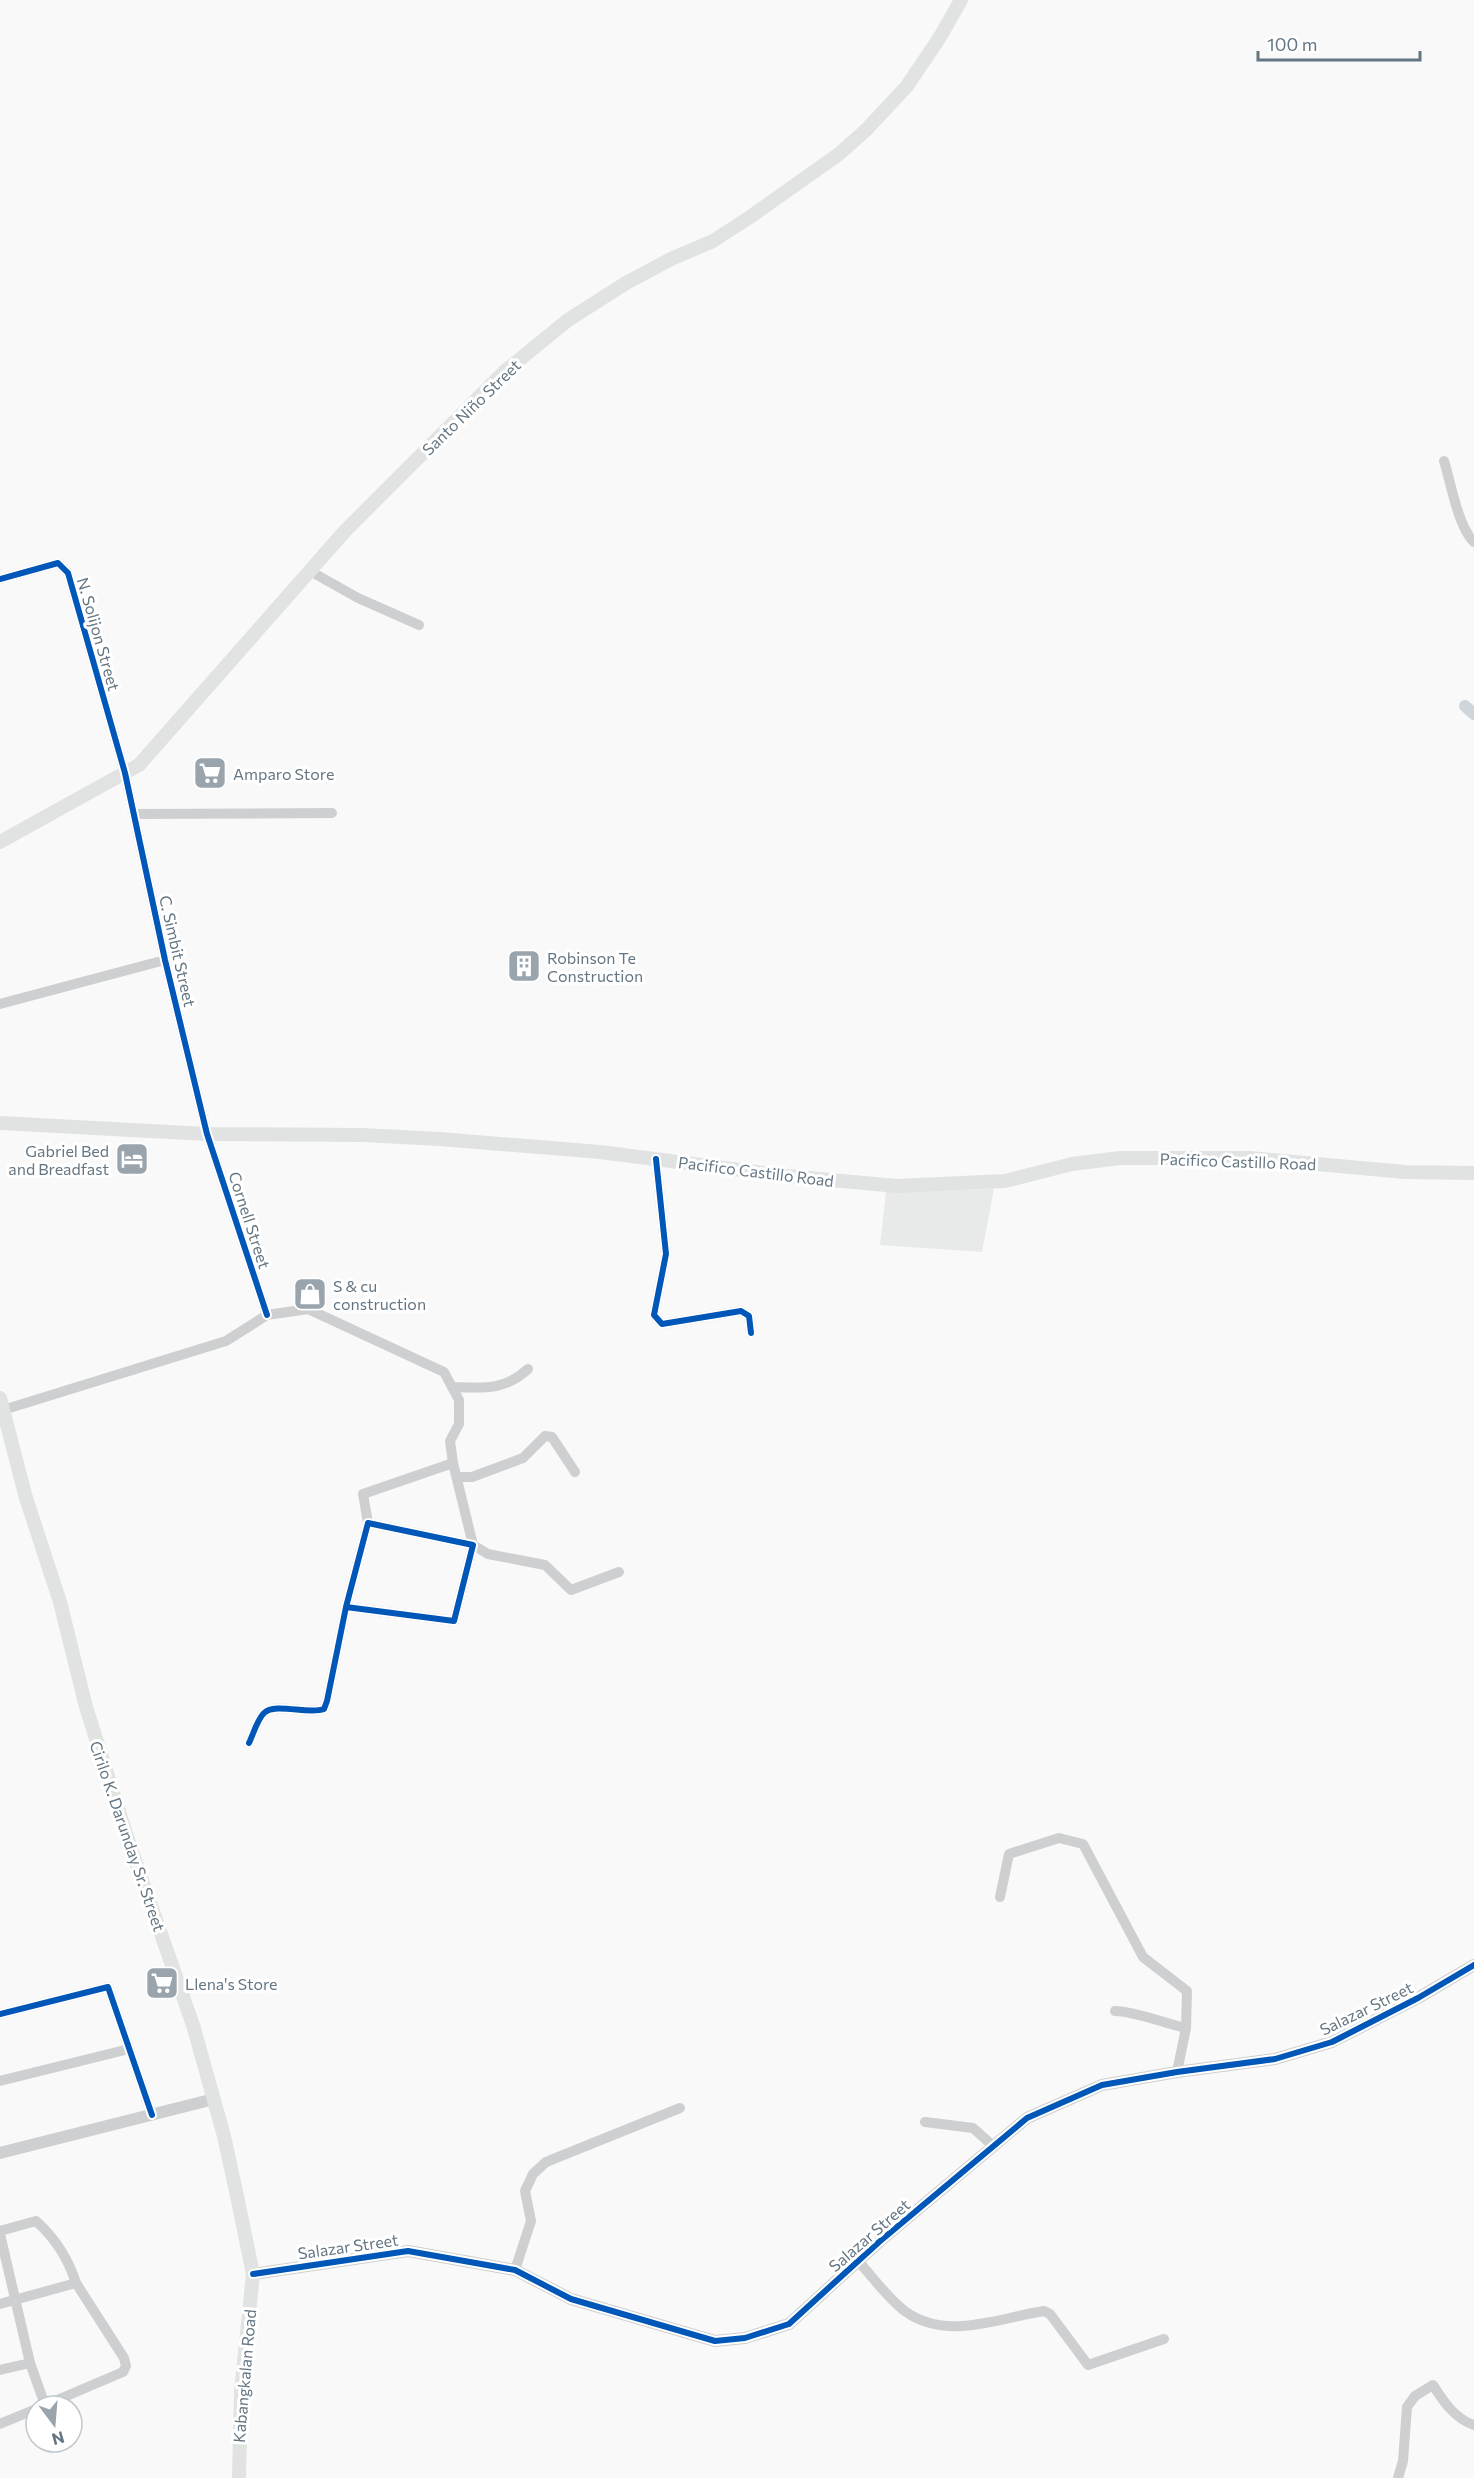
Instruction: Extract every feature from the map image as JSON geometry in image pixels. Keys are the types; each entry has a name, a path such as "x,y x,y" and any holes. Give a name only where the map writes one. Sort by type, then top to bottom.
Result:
{"main road":[{"name":"Santo Niño Street","path":"0,842 139,765 164,740 345,531 504,372 568,320 626,283 671,259 713,241 839,154 866,130 907,86 940,38 960,0"},
{"name":"Pacifico Castillo Road","path":"0,1123 207,1134 363,1135 440,1139 656,1159 787,1176 897,1186 1005,1180 1072,1164 1120,1158 1250,1158 1427,1173 1474,1173"},
{"name":"Cirilo K. Darunday Sr. Street","path":"2,1404 26,1498 60,1602 89,1717 128,1840 194,2025 237,2196 253,2274"},
{"name":"Kabangkalan Road","path":"239,2478 241,2392 253,2274"}],"street":[{"path":"1444,461 1461,517 1474,542"},
{"name":"N. Solijon Street","path":"0,579 58,563 68,573 125,773"},
{"path":"310,571 358,598 419,625"},
{"name":"C. Simbit Street","path":"125,773 165,960 207,1134"},
{"path":"134,814 332,813"},
{"path":"0,1004 165,960"},
{"name":"Cornell Street","path":"207,1134 267,1315"},
{"path":"656,1159 666,1254 654,1315 662,1324 741,1311 750,1316 751,1333"},
{"path":"2,1404 226,1341 267,1315 308,1309 444,1372 459,1400 459,1424 450,1441 453,1463 473,1545 454,1621 346,1606"},
{"path":"452,1387 486,1388 514,1381 528,1369"},
{"path":"458,1478 472,1477 523,1458 545,1436 552,1437 575,1472"},
{"path":"249,1743 264,1713 274,1708 317,1712 324,1709 346,1606 368,1523 363,1494 453,1463"},
{"path":"368,1523 473,1545 488,1554 545,1565 571,1590 620,1572"},
{"path":"1000,1897 1009,1854 1059,1838 1083,1844 1143,1957 1187,1990 1186,2028 1177,2072"},
{"name":"Salazar Street","path":"253,2274 408,2251 515,2270 571,2299 715,2341 746,2338 789,2324 992,2145 1027,2118 1102,2085 1275,2059 1332,2042 1418,1998 1474,1965"},
{"path":"0,2014 108,1988 152,2115"},
{"path":"1115,2011 1132,2012 1154,2021 1186,2028"},
{"path":"0,2081 129,2049"},
{"path":"0,2153 214,2099"},
{"path":"515,2270 531,2221 525,2191 533,2174 546,2162 680,2108"},
{"path":"925,2122 973,2128 992,2145"},
{"path":"40,2394 30,2363 0,2235 36,2221 51,2234 70,2266 76,2283 124,2358 126,2366 123,2372 72,2394"},
{"path":"858,2261 904,2311 925,2323 968,2327 1044,2311 1050,2314 1088,2365 1164,2339"},
{"path":"0,2304 76,2283"},
{"path":"0,2370 30,2363"},
{"path":"1398,2478 1403,2461 1407,2407 1415,2396 1433,2385 1443,2401 1464,2422 1474,2425"},
{"path":"0,2424 24,2414"}],"shaded area":[{"path":"994,1189 982,1252 880,1245 886,1192"}],"waterway":[{"path":"1465,706 1474,714"}],"cycle path":[{"path":"0,579 58,563 68,573 125,773 165,960 207,1134 267,1315"},
{"path":"656,1159 666,1254 654,1315 662,1324 741,1311 749,1316 751,1333"},
{"path":"249,1743 259,1720 269,1710 324,1709 346,1607 368,1523 473,1545 454,1621 346,1607"},
{"path":"253,2274 408,2251 515,2270 571,2299 715,2341 745,2338 789,2324 879,2242 1027,2118 1102,2085 1275,2059 1332,2042 1418,1998 1474,1965"},
{"path":"0,2014 108,1987 152,2115"}],"place":[{"name":"Amparo Store","path":"210,773"},
{"name":"Robinson Te Construction","path":"524,966"},
{"name":"Gabriel Bed and Breadfast","path":"132,1159"},
{"name":"S & cu construction","path":"310,1294"},
{"name":"Llena's Store","path":"162,1983"}]}
